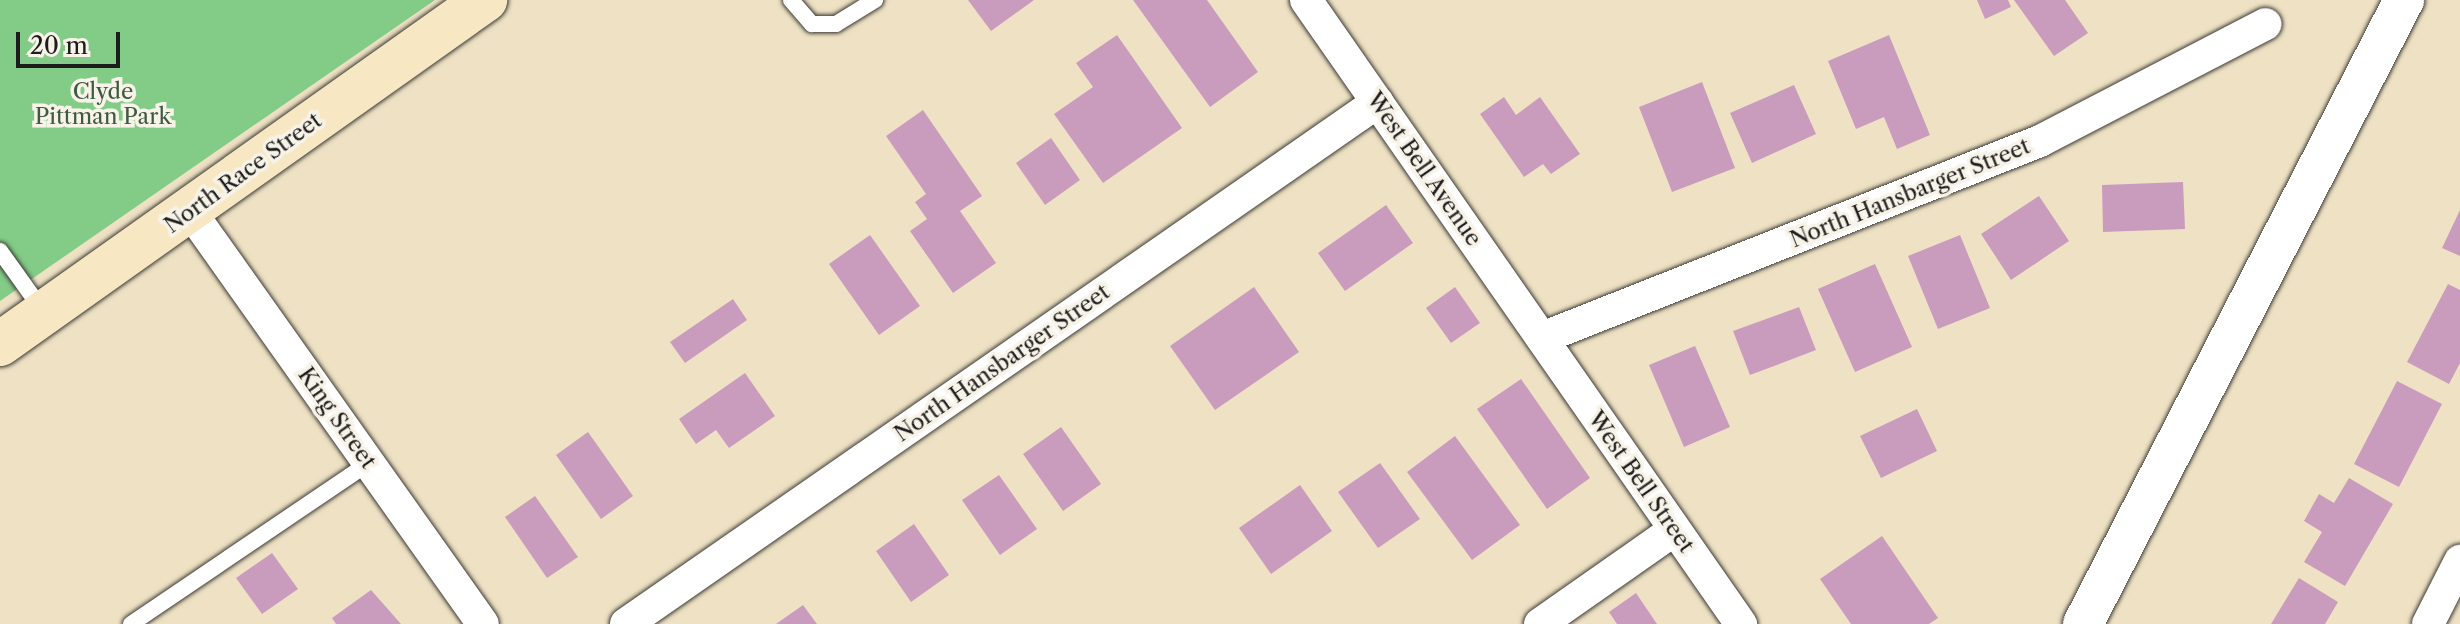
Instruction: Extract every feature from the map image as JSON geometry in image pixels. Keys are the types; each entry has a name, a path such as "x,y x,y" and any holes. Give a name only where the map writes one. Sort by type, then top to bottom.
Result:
{"main road":[{"name":"North Race Street","path":"0,344 485,0"}],"street":[{"name":"West Bell Avenue","path":"1306,0 1542,338"},
{"path":"2083,624 2404,0"},
{"name":"North Hansbarger Street","path":"1542,338 2040,141 2266,24"},
{"name":"North Hansbarger Street","path":"626,624 1378,102"},
{"name":"King Street","path":"190,211 483,624"},
{"name":"West Bell Street","path":"1542,338 1741,624"},
{"path":"1545,621 1674,530"},
{"path":"2428,624 2460,561"}],"lane":[{"path":"791,0 812,24 836,24 875,0"},
{"path":"0,251 44,313"},
{"path":"131,624 369,463"}],"green space":[{"name":"Clyde Pittman Park","path":"0,0 435,0 0,301"}],"building":[{"path":"968,0 1034,0 991,31"},
{"path":"1133,0 1207,0 1258,72 1210,107"},
{"path":"1977,0 2008,0 2011,7 1985,19"},
{"path":"2014,0 2065,0 2088,33 2054,56"},
{"path":"1117,35 1182,128 1103,183 1054,114 1093,87 1076,63"},
{"path":"1889,35 1930,135 1897,149 1884,117 1856,129 1828,61"},
{"path":"1702,82 1735,168 1672,192 1639,107"},
{"path":"1794,85 1816,134 1752,163 1730,113"},
{"path":"1504,97 1516,115 1540,97 1580,154 1551,174 1543,164 1524,177 1480,114"},
{"path":"923,110 982,196 960,211 996,263 953,293 910,231 927,219 915,202 926,194 886,136"},
{"path":"1051,138 1080,180 1045,205 1016,163"},
{"path":"2183,182 2185,229 2103,232 2102,185"},
{"path":"2039,196 2069,241 2011,280 1981,234"},
{"path":"1386,205 1413,243 1345,291 1318,253"},
{"path":"2460,210 2460,256 2442,248"},
{"path":"870,235 920,306 879,335 829,264"},
{"path":"1960,235 1990,308 1938,329 1908,256"},
{"path":"1875,264 1912,347 1855,372 1818,289"},
{"path":"2448,284 2460,290 2460,363 2449,384 2407,362"},
{"path":"1254,287 1299,352 1215,410 1170,346"},
{"path":"1455,287 1480,323 1451,343 1426,308"},
{"path":"733,299 747,320 685,363 670,342"},
{"path":"1799,307 1816,350 1750,375 1733,331"},
{"path":"1695,346 1730,427 1684,447 1649,365"},
{"path":"745,373 775,416 729,448 716,430 696,444 679,419"},
{"path":"1521,379 1590,478 1547,509 1477,409"},
{"path":"2397,381 2442,404 2399,487 2354,464"},
{"path":"1917,409 1937,451 1881,478 1860,436"},
{"path":"1061,427 1101,484 1063,511 1023,454"},
{"path":"588,432 633,496 601,519 556,455"},
{"path":"1455,436 1520,525 1472,560 1407,472"},
{"path":"1380,463 1420,519 1378,548 1338,492"},
{"path":"999,475 1037,529 1000,555 962,500"},
{"path":"2349,478 2393,504 2345,586 2304,562 2322,532 2304,521 2319,494 2334,503"},
{"path":"1300,485 1332,531 1271,574 1239,528"},
{"path":"535,496 578,557 547,578 505,517"},
{"path":"914,524 949,575 911,602 876,551"},
{"path":"1882,536 1938,618 1929,624 1851,624 1820,579"},
{"path":"272,553 298,589 262,614 236,578"},
{"path":"2299,578 2338,602 2325,624 2271,624"},
{"path":"371,590 401,624 336,624 332,618"},
{"path":"1636,593 1657,624 1617,624 1609,612"},
{"path":"803,605 817,624 776,624"}]}
